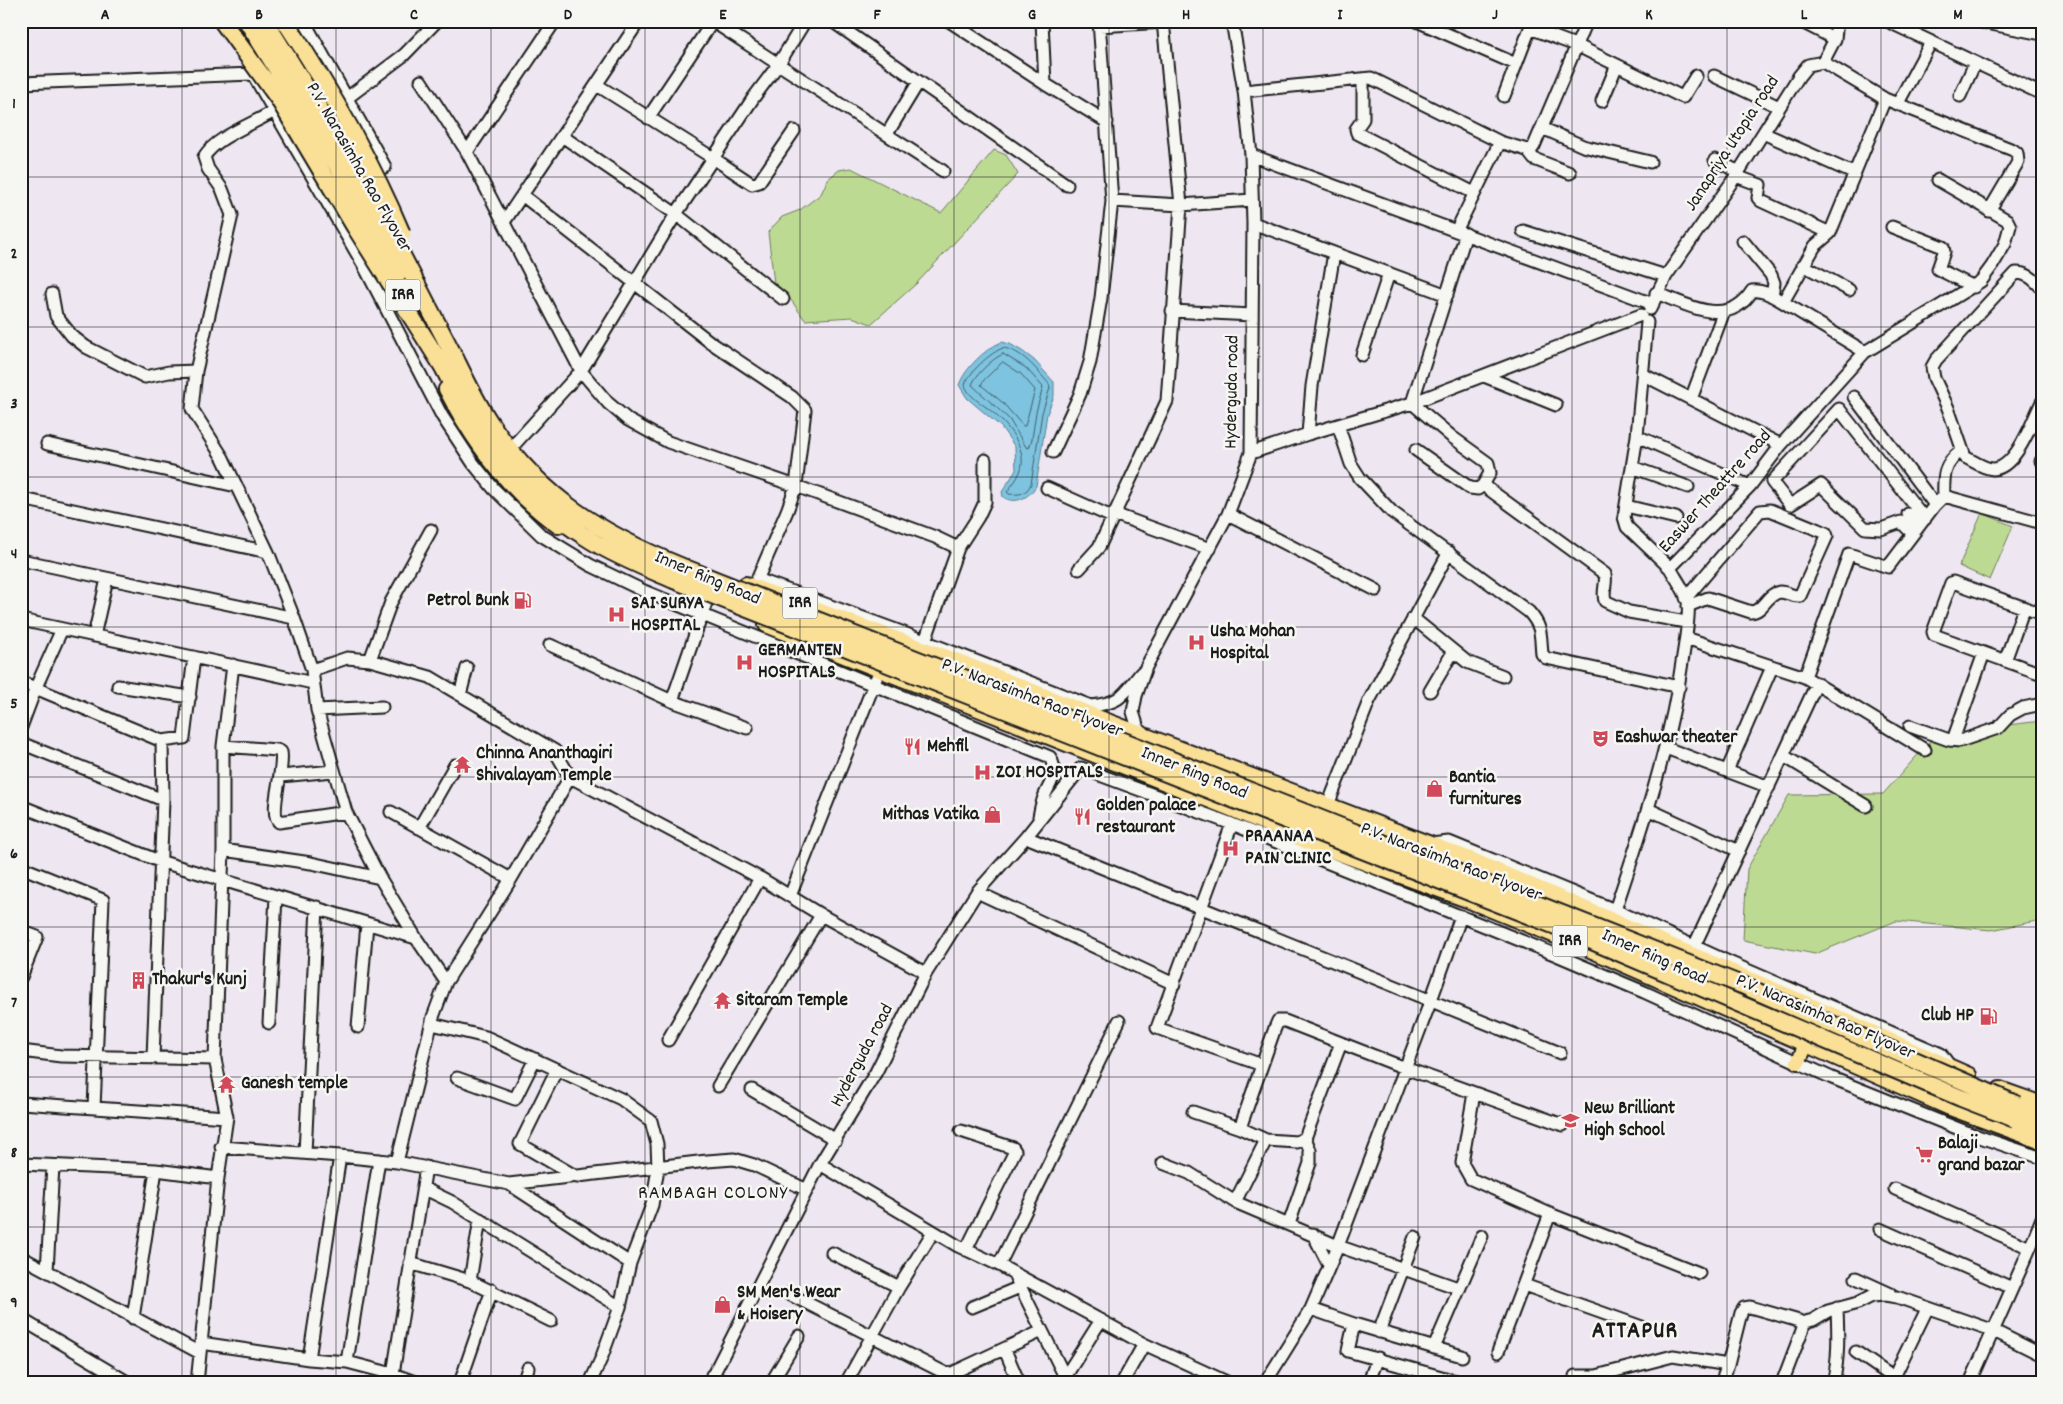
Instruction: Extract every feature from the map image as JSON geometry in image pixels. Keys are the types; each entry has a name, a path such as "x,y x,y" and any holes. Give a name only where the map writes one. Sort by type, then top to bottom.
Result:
{"highway":[{"path":"222,21 278,98 355,227 448,364"},
{"name":"P.V. Narasimha Rao Flyover","path":"247,21 368,219 448,364 492,426 530,472 574,511 624,542 1742,985 1901,1053 1964,1083 2042,1113"},
{"name":"P.V. Narasimha Rao Flyover","path":"266,21 354,166 480,434 519,482 541,504 566,524 618,555 693,587 1566,930 1961,1098 2042,1129"},
{"path":"285,21 330,92 377,177 448,364"}],"main road":[{"name":"Inner Ring Road","path":"242,21 292,98 365,221 393,274 448,364 512,447 553,490 600,525 626,539 681,563 756,583 1613,916 2005,1092 2042,1104"},
{"name":"Inner Ring Road","path":"448,364 458,412 494,465 536,511 586,547 704,607 878,670 1200,796 1310,843 1467,900 1595,952 1950,1108 2042,1142"},
{"path":"1798,1062 1806,1045"}],"street":[{"path":"213,21 252,74 274,111 363,264 442,416 463,450 494,489 541,535 561,549 624,582 704,607 874,684 1050,758 1054,765 1054,775 1043,799 1038,821"},
{"path":"304,21 385,167"},
{"path":"347,98 404,55 437,21"},
{"path":"467,152 556,21"},
{"path":"504,222 639,21"},
{"path":"648,118 712,21 943,171"},
{"path":"512,447 581,371 676,214 754,97 778,65 805,21"},
{"path":"832,21 918,83 1067,185"},
{"path":"949,21 1107,122"},
{"path":"1042,21 1045,84"},
{"path":"1053,452 1080,394 1090,362 1101,298 1112,201 1099,24 1180,21"},
{"name":"Hyderguda road","path":"1145,735 1138,728 1133,712 1136,696 1146,667 1228,514 1251,453 1253,223 1251,154 1244,91 1232,21"},
{"path":"1417,21 1516,64"},
{"path":"1527,150 1534,146 1587,21"},
{"path":"1800,21 1834,39"},
{"path":"1838,21 1834,39 1823,62 1885,98 2017,153 2018,162 1989,211"},
{"path":"1887,21 2042,94"},
{"path":"1976,21 2042,34"},
{"path":"1079,569 1098,547 1167,401 1181,205 1162,22"},
{"path":"1504,96 1531,25 1683,97 1696,76"},
{"path":"1898,103 1931,42"},
{"path":"21,83 252,74 268,62"},
{"name":"Janapriya Utopia road","path":"1649,308 1666,276 1738,174 1779,107 1808,65 1823,62"},
{"path":"1960,96 1975,62"},
{"path":"1602,102 1617,66"},
{"path":"1714,76 1779,107"},
{"path":"1244,91 1371,78 1500,142 1527,150 1534,159 1570,173"},
{"path":"1363,79 1363,119 1356,129 1357,133 1474,193"},
{"path":"421,81 467,152 581,371 608,403 628,420 668,442 796,486 935,537 958,548"},
{"path":"887,134 918,83"},
{"path":"597,85 752,184 759,182 794,131"},
{"path":"292,98 274,111 225,138 208,151 204,157 208,169 222,189 232,215 196,371 192,409 212,443 224,458 268,552 294,618 312,670 317,710 346,812 380,878 416,938 446,982"},
{"path":"1783,302 1814,246 1830,233 1885,98"},
{"path":"1542,128 1583,146 1650,162"},
{"path":"1763,133 1854,173"},
{"path":"562,136 676,214 783,299"},
{"path":"1412,403 1447,295 1461,232 1474,193 1500,142"},
{"path":"1251,154 1461,232 1649,308 1713,312 1732,310 1746,300 1752,291 1763,291 1865,352"},
{"path":"1715,160 1760,185 1758,198 1761,201 1830,233"},
{"name":"Easwer Theattre road","path":"1687,602 1670,568 1750,486 1781,445 1865,352 1974,287 1992,266 2005,244 2010,226 2006,220 1938,180"},
{"path":"522,195 636,282 710,342 801,404 805,410 796,486 756,583 925,641 1091,706 1110,704 1122,697 1146,667"},
{"path":"1112,201 1181,205 1252,200"},
{"path":"1253,223 1447,295"},
{"path":"1892,227 1943,247 1944,252 1938,269 1974,287"},
{"path":"1524,231 1666,276"},
{"path":"1743,241 1771,275 1774,283 1772,296"},
{"path":"1308,434 1312,386 1334,253"},
{"path":"1803,266 1849,290"},
{"path":"1362,355 1388,273"},
{"path":"2042,288 2029,276 2023,273 2016,273 1936,360 1932,367 1934,378 1948,408 1961,451 1965,457 1986,466 1993,468 2004,465 2019,450 2042,402"},
{"path":"52,294 56,316 72,336 86,347 145,377 170,372 196,371"},
{"path":"1649,308 1637,436 1624,517 1627,527 1670,568"},
{"path":"1251,453 1412,403 1484,376 1649,308"},
{"path":"1172,311 1252,315"},
{"path":"1690,399 1724,311"},
{"path":"1644,375 1781,445"},
{"path":"1484,376 1556,405"},
{"path":"1854,397 1935,505"},
{"path":"1412,403 1452,437 1488,462 1490,473 1478,489 1470,488 1416,450"},
{"path":"1908,514 1881,529 1865,528 1821,485 1790,506 1772,482 1839,409 1908,514 1919,526"},
{"path":"1338,425 1351,464 1360,478 1392,512 1529,612 1538,621 1541,631 1542,654 1546,658 1679,687"},
{"path":"1637,436 1750,486"},
{"path":"47,444 236,486"},
{"path":"1805,677 1849,554 1888,567 1944,496 1946,470 1950,459 1961,451"},
{"path":"925,641 958,548 978,517 985,502 985,460"},
{"path":"1632,467 1688,487"},
{"path":"1483,484 1605,574 1606,581 1603,594 1609,604 1629,612 1686,622"},
{"path":"1047,488 1113,515 1210,549"},
{"path":"1944,496 2042,523"},
{"path":"27,500 268,552"},
{"path":"1626,506 1676,518"},
{"path":"1595,952 1613,916 1666,748 1679,687 1686,638 1687,602 1696,588 1760,511 1770,510 1826,533 1827,536 1800,596 1778,593 1766,600 1759,610 1751,612 1708,598 1701,601 1687,602"},
{"path":"1228,514 1376,590"},
{"path":"1908,514 1919,526"},
{"path":"370,660 390,602 431,530"},
{"path":"1328,805 1369,701 1449,552"},
{"path":"21,560 294,618"},
{"path":"94,636 107,579"},
{"path":"2042,614 1958,583 1951,583 1933,632 1934,635 2042,674"},
{"path":"1696,588 1701,601"},
{"path":"672,701 704,607"},
{"path":"2005,660 2024,608"},
{"path":"1413,618 1467,662 1503,676"},
{"path":"21,620 313,682"},
{"path":"21,728 36,687 62,629"},
{"path":"1686,638 1805,677 1925,750"},
{"path":"550,645 672,701 747,728"},
{"path":"1430,691 1453,652"},
{"path":"1953,740 1984,653"},
{"path":"21,682 162,741 184,738 194,656"},
{"path":"312,670 347,658 370,660 430,677 555,752 570,777 760,878 821,915 926,973"},
{"path":"197,1383 221,1147 227,1117 215,1059 223,850 223,746 233,665"},
{"path":"1727,771 1772,667"},
{"path":"460,695 467,668"},
{"path":"790,896 878,670"},
{"path":"1692,950 1817,683"},
{"path":"118,686 190,697"},
{"path":"1910,726 1960,741 1998,728 2010,715 2023,708 2042,704"},
{"path":"317,710 382,707"},
{"path":"153,1058 159,860 163,800 162,741"},
{"path":"21,743 163,800"},
{"path":"223,746 277,750 282,754 281,776 274,813 275,819 279,822 346,812"},
{"path":"1666,748 1769,787"},
{"path":"1784,756 1866,806"},
{"path":"419,828 455,765"},
{"name":"Hyderguda road","path":"710,1379 820,1164 876,1072 926,973 977,892 1026,837 1081,768 1232,824"},
{"path":"281,776 333,771"},
{"path":"397,1162 432,1024 446,982 511,879 570,777"},
{"path":"21,806 159,860 416,938"},
{"path":"1648,809 1739,851"},
{"path":"391,812 511,879"},
{"path":"1262,1065 1154,1032 1174,984 1232,824 1644,992 1832,1078 1974,1135 2042,1158"},
{"path":"1026,837 1560,1053"},
{"path":"223,850 311,863 380,878"},
{"path":"21,867 103,900 94,1108"},
{"path":"668,1040 760,878"},
{"path":"977,892 1174,984"},
{"path":"269,1023 276,897"},
{"path":"305,1153 317,907"},
{"path":"718,1086 821,915"},
{"path":"1266,1383 1311,1309 1338,1246 1432,1000 1461,916"},
{"path":"358,1027 367,924"},
{"path":"21,931 37,937 21,977"},
{"path":"1000,1265 1116,1023 1119,1021"},
{"path":"1240,1128 1278,1021 1285,1021 1405,1068 1563,1125"},
{"path":"432,1024 486,1037 621,1099 651,1121 657,1144 658,1168 652,1205 630,1263 620,1307 590,1383"},
{"path":"1193,1112 1240,1128 1266,1140 1297,1142 1305,1138 1341,1043"},
{"path":"21,1051 96,1058 215,1059"},
{"path":"457,1078 515,1099 535,1059"},
{"path":"557,1070 520,1144 577,1177"},
{"path":"752,1090 836,1140"},
{"path":"1474,1093 1462,1163 1471,1179 1550,1214 1699,1273"},
{"path":"21,1102 227,1117"},
{"path":"961,1131 1013,1148 1015,1151 966,1250"},
{"path":"1289,1224 1310,1163 1310,1150 1305,1138"},
{"path":"1235,1202 1266,1140"},
{"path":"221,1147 397,1162 508,1184 734,1159 754,1164 807,1190"},
{"path":"309,1359 340,1156"},
{"path":"347,1362 379,1160"},
{"path":"1163,1163 1189,1173 1235,1202 1338,1246 1458,1288"},
{"path":"21,1164 156,1170 218,1178"},
{"path":"820,1164 966,1250 1000,1265 1144,1344 1229,1383"},
{"path":"47,1271 53,1166"},
{"path":"398,1378 410,1263 426,1167"},
{"path":"133,1318 156,1170"},
{"path":"508,1184 630,1263"},
{"path":"423,1188 480,1219 620,1307"},
{"path":"1895,1189 2030,1248"},
{"path":"1498,1352 1550,1214"},
{"path":"1970,1383 2042,1218"},
{"path":"470,1281 480,1219"},
{"path":"1880,1229 2012,1288"},
{"path":"846,1383 899,1287 933,1232"},
{"path":"1313,1234 1329,1266"},
{"path":"1434,1348 1458,1288 1482,1236"},
{"path":"1380,1332 1415,1237"},
{"path":"832,1252 899,1287"},
{"path":"21,1257 133,1318 200,1348 347,1362 418,1383"},
{"path":"410,1263 470,1281 492,1290 551,1321"},
{"path":"1014,1274 1067,1380"},
{"path":"1856,1278 1927,1309 1992,1330 2042,1355"},
{"path":"1524,1285 1642,1327"},
{"path":"972,1307 1020,1287"},
{"path":"460,1383 492,1290"},
{"path":"789,1294 950,1374 1005,1350 1042,1331"},
{"path":"1721,1383 1744,1308 1750,1307 1802,1323 1872,1296 1897,1297"},
{"path":"1833,1383 1838,1365 1836,1352 1838,1334 1837,1308"},
{"path":"1311,1309 1354,1324 1462,1356"},
{"path":"1856,1352 1892,1380 1927,1309"},
{"path":"21,1319 127,1382"},
{"path":"1067,1380 1100,1320"},
{"path":"1782,1383 1803,1328 1802,1323"},
{"path":"1354,1324 1348,1351 1463,1383"},
{"path":"771,1383 798,1336"},
{"path":"1122,1383 1144,1344"},
{"path":"1005,1350 1019,1383"},
{"path":"1575,1376 1595,1380 1672,1356 1728,1365"},
{"path":"1368,1383 1378,1358"},
{"path":"524,1383 528,1368"},
{"path":"710,1379 725,1383"}],"green space":[{"path":"994,150 1006,155 1018,174 917,283 871,324 852,317 805,320 791,300 774,283 768,232 782,217 800,210 821,194 828,179 839,170 851,168 941,213"},
{"path":"1982,513 2013,526 1990,580 1959,566"},
{"path":"2042,721 2042,920 1991,930 1896,921 1815,954 1743,940 1747,869 1789,795 1883,794 1930,741 1999,726"}],"water":[{"path":"1002,342 1010,344 1034,360 1054,382 1054,396 1047,414 1036,486 1026,497 1017,500 1003,497 1002,492 1016,470 1015,447 1001,427 967,398 959,385 966,372 977,359 989,349"}],"place":[{"name":"Petrol Bunk","path":"523,601"},
{"name":"SAI SURYA HOSPITAL","path":"617,615"},
{"name":"Usha Mohan Hospital","path":"1196,643"},
{"name":"GERMANTEN HOSPITALS","path":"744,662"},
{"name":"Eashwar theater","path":"1601,738"},
{"name":"Mehfil","path":"913,747"},
{"name":"Chinna Ananthagiri Shivalayam Temple","path":"462,765"},
{"name":"ZOI HOSPITALS","path":"982,773"},
{"name":"Bantia furnitures","path":"1435,789"},
{"name":"Mithas Vatika","path":"993,815"},
{"name":"Golden palace restaurant","path":"1082,817"},
{"name":"PRAANAA PAIN CLINIC","path":"1231,848"},
{"name":"Thakur's Kunj","path":"138,980"},
{"name":"Sitaram Temple","path":"722,1001"},
{"name":"Club HP","path":"1988,1016"},
{"name":"Ganesh temple","path":"227,1084"},
{"name":"New Brilliant High School","path":"1570,1120"},
{"name":"Balaji grand bazar","path":"1924,1155"},
{"name":"SM Men's Wear & Hoisery","path":"723,1304"}],"district":[{"name":"RAMBAGH COLONY","path":"713,1194"},
{"name":"ATTAPUR","path":"1635,1332"}]}
